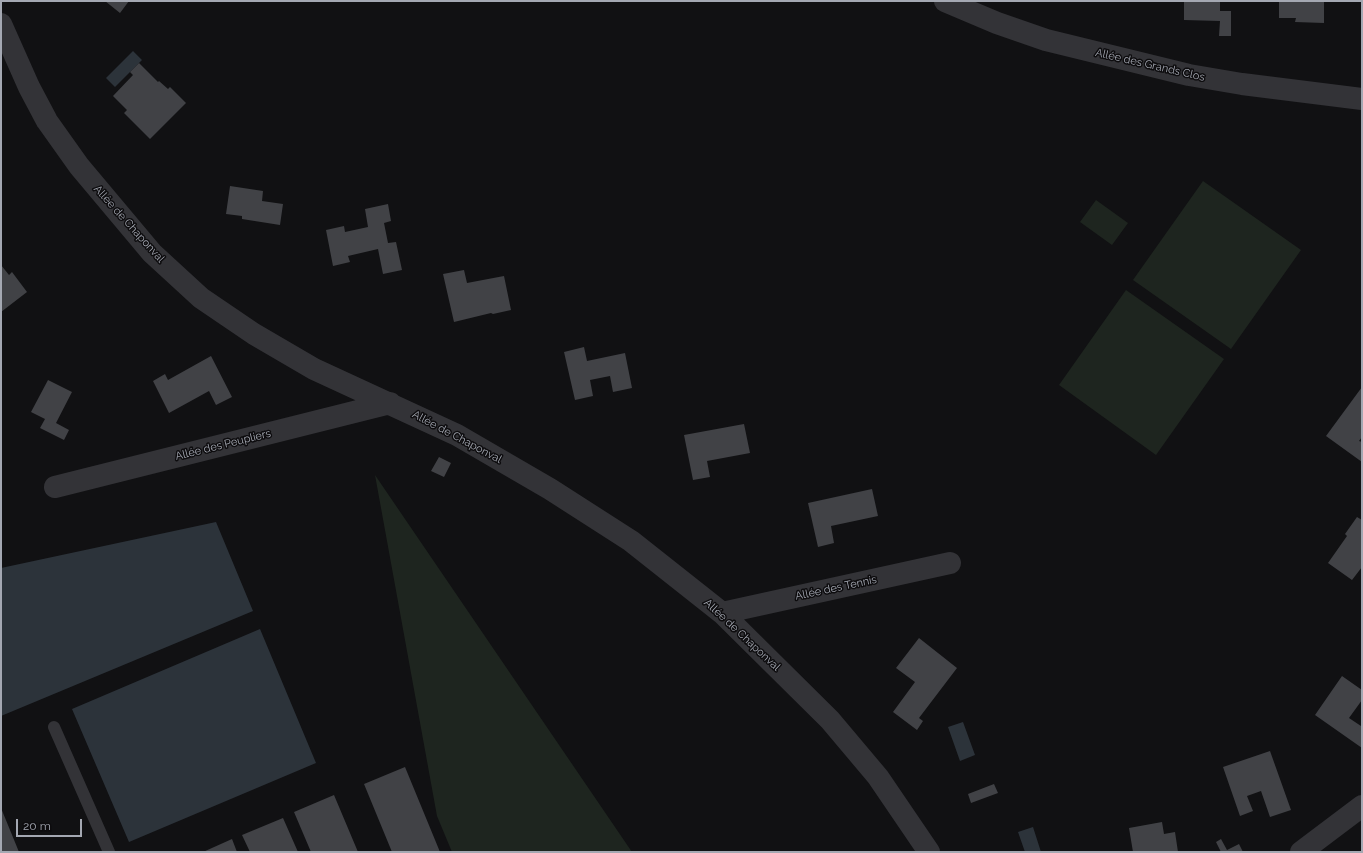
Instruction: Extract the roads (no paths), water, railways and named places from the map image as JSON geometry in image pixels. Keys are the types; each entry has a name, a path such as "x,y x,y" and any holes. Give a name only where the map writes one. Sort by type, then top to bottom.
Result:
{"street":[{"name":"Allée des Grands Clos","path":"945,1 997,23 1046,40 1174,72 1242,84 1362,98"},
{"name":"Allée de Chaponval","path":"1,24 29,87 47,121 79,166 152,253 201,298 254,334 314,370 390,403 457,435 550,489 631,541 722,613 830,720 878,777 929,852"},
{"name":"Allée des Peupliers","path":"55,487 390,403"},
{"name":"Allée des Tennis","path":"722,613 950,563"},
{"path":"1301,852 1362,806"}],"lane":[{"path":"54,727 109,852"}]}
